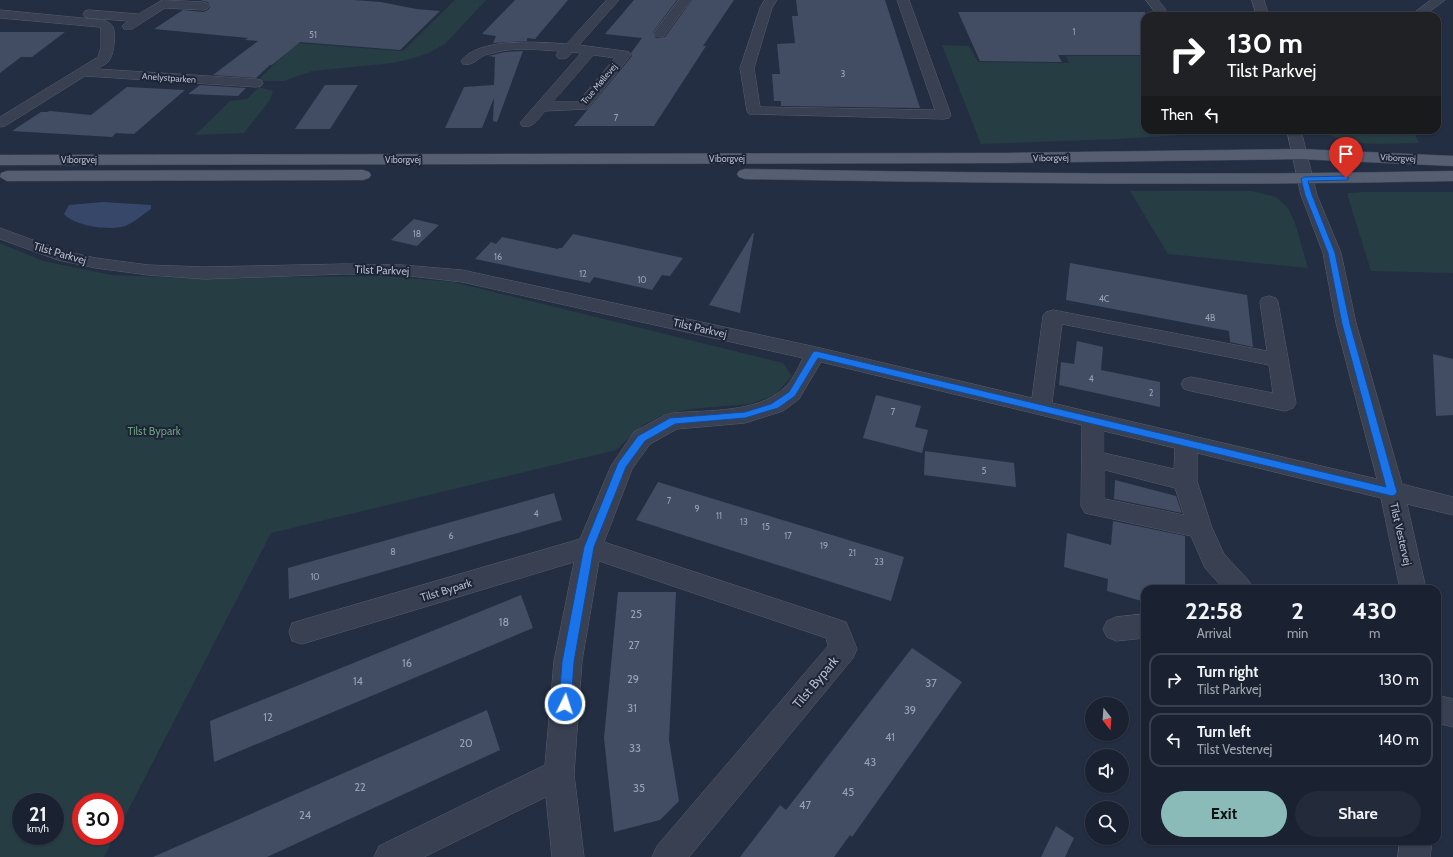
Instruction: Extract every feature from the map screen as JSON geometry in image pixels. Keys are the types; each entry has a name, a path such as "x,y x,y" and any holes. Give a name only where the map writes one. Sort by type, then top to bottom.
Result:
{"main road":[{"name":"Viborgvej","path":"0,160 1006,158 1300,154 1453,161"},
{"name":"Viborgvej","path":"729,174 1304,179 1453,176"},
{"name":"Viborgvej","path":"0,176 378,175"}],"street":[{"path":"561,57 613,0"},
{"path":"660,33 685,0"},
{"path":"771,0 766,8 747,68 754,112 944,115 903,0"},
{"path":"1152,0 1160,10"},
{"path":"1422,12 1439,0"},
{"path":"107,35 125,29 166,2 203,6"},
{"path":"1259,2 1262,12"},
{"path":"0,13 34,9 140,18"},
{"path":"0,13 102,24 107,27 106,55 104,58 0,123"},
{"name":"True Møllevej","path":"468,61 481,53 502,48 525,46 571,47 624,54 582,106 542,107"},
{"path":"527,124 591,50"},
{"name":"Anelystparken","path":"81,72 256,83"},
{"name":"Tilst Vestervej","path":"1295,134 1304,179 1332,253 1346,324 1392,492 1412,585"},
{"name":"Tilst Parkvej","path":"0,233 58,255 96,263 148,270 205,273 344,269 402,270 462,276 816,354 1453,506"},
{"path":"1191,384 1285,403 1269,302"},
{"path":"1041,408 1053,316 1278,360"},
{"path":"568,857 559,774 568,662 589,547 622,466 642,438 673,421 745,415 775,406 792,394 816,354"},
{"path":"1093,421 1093,506 1200,528"},
{"path":"1186,443 1185,481 1200,528 1214,561 1236,585"},
{"path":"1093,459 1185,481"},
{"name":"Tilst Bypark","path":"302,632 589,547 837,630 843,649 668,857"},
{"path":"1116,629 1141,626"},
{"path":"1441,710 1453,713"},
{"path":"390,857 559,774"},
{"path":"1414,857 1416,845"}],"green space":[{"path":"455,0 486,0 445,44 429,53 393,63 313,71 284,81 261,81 261,77 297,43 400,51 404,50"},
{"path":"942,45 969,46 978,62 1069,63 1066,56 1141,56 1141,134 1185,134 1117,139 981,144"},
{"path":"259,87 273,91 270,100 244,133 195,135 230,101 247,99"},
{"path":"1328,134 1415,134 1419,143 1368,144 1344,140"},
{"path":"1130,191 1251,191 1276,197 1288,208 1295,223 1308,268 1168,254"},
{"path":"1453,192 1453,273 1371,271 1348,197 1348,193"},
{"name":"Tilst Bypark","path":"0,243 43,261 112,275 185,278 387,276 453,282 783,363 792,376 775,395 750,404 691,409 665,414 643,425 616,450 271,533 124,819 124,793 72,793 72,845 110,845 104,857 0,857"}],"water":[{"path":"103,202 151,205 151,209 128,225 111,228 102,228 76,222 64,214 69,205"}],"building":[{"path":"200,0 354,0 381,2 416,9 440,11 400,50 300,42 256,78 213,75 258,41 245,40 248,38 154,29 183,10 203,12 208,10 210,7 208,2"},
{"path":"515,0 568,0 535,39 527,38 527,41 493,43 496,36 482,34"},
{"path":"634,0 677,0 653,32 656,38 665,37 692,0 734,0 703,46 706,46 654,126 574,126 632,56 631,53 642,38 605,34"},
{"path":"796,0 885,0 920,108 781,106 781,101 774,101 772,74 780,74 777,44 795,43 792,16 798,16"},
{"path":"958,12 1141,12 1141,55 1058,55 1062,62 980,61"},
{"path":"0,32 65,32 32,57 21,57 0,73"},
{"path":"523,51 497,122 493,121 494,98 482,128 445,128 464,87 494,85 495,57 488,56 505,52"},
{"path":"200,85 246,88 238,96 188,94"},
{"path":"325,85 358,85 330,129 295,129"},
{"path":"127,87 185,90 134,134 116,133 112,137 12,131 41,112 50,111 91,115"},
{"path":"414,219 439,225 417,246 391,240"},
{"path":"753,233 740,313 709,305"},
{"path":"573,234 683,258 670,276 662,275 652,290 594,277 590,283 475,259 491,242 496,244 502,237 558,249 562,248"},
{"path":"1070,263 1247,295 1253,347 1230,342 1229,331 1066,300"},
{"path":"1077,341 1103,347 1101,370 1160,382 1160,407 1059,385 1061,362 1074,364"},
{"path":"1433,354 1453,359 1453,415 1436,416"},
{"path":"876,395 921,406 915,427 928,430 922,453 863,438"},
{"path":"925,451 1014,463 1016,487 924,475"},
{"path":"1115,480 1176,496 1182,513 1114,499"},
{"path":"658,482 904,557 891,601 636,520"},
{"path":"554,493 562,520 289,599 288,568"},
{"path":"1113,521 1185,536 1185,585 1141,585 1141,601 1107,591 1108,579 1064,567 1067,533 1111,545"},
{"path":"618,592 676,592 669,740 679,801 660,820 614,832 604,738"},
{"path":"521,595 533,628 214,762 210,721"},
{"path":"912,648 962,682 852,837 850,835 834,857 740,857 780,805 786,810"},
{"path":"487,710 500,750 267,857 153,857"},
{"path":"1056,826 1074,838 1065,857 1041,857"}],"route":[{"path":"565,704 568,662 589,547 622,466 642,438 673,421 745,415 775,406 792,394 816,354 1392,492 1346,324 1332,253 1304,179 1346,178"}]}
